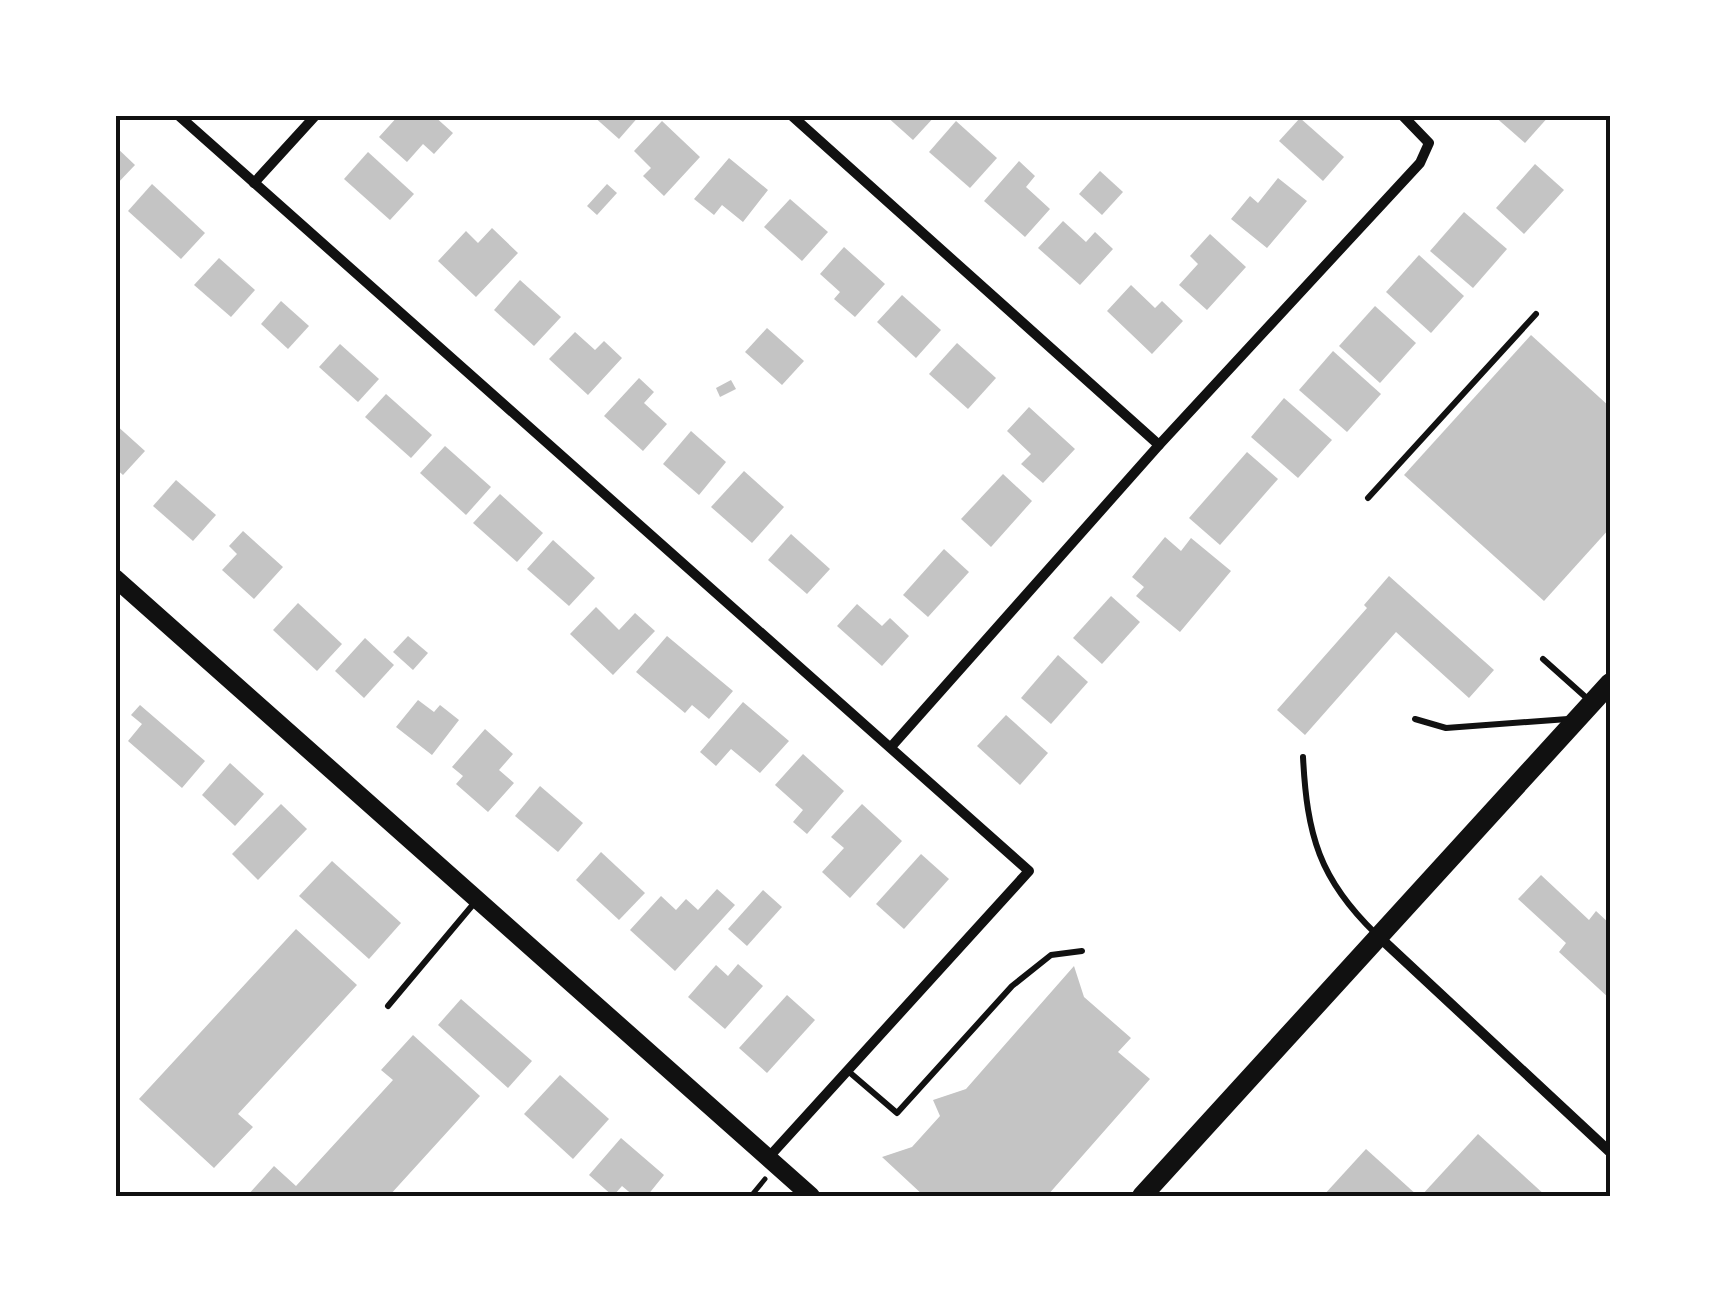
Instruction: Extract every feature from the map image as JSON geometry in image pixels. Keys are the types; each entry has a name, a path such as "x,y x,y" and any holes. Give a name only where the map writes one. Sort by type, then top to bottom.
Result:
{"main road":[{"path":"1142,1196 1610,683"}],"street":[{"path":"178,115 1028,871 768,1158"},
{"path":"254,183 316,115"},
{"path":"791,115 1159,445"},
{"path":"891,747 1159,445 1420,163 1429,143 1402,115"},
{"path":"115,578 811,1196"},
{"path":"1377,935 1610,1152"}],"lane":[{"path":"1368,498 1536,314"},
{"path":"1542,659 1584,711"},
{"path":"1416,719 1446,728 1584,711"},
{"path":"1303,757 1315,851 1352,911 1377,935"},
{"path":"388,1006 476,901"},
{"path":"848,1071 896,1113 1012,986 1050,955 1082,951"}],"building":[{"path":"399,115 433,115 453,133 434,154 423,144 407,162 379,137"},
{"path":"592,115 640,115 619,139"},
{"path":"885,115 936,115 913,140"},
{"path":"1493,115 1550,115 1525,143"},
{"path":"1300,118 1344,157 1323,181 1279,141"},
{"path":"662,121 700,157 664,196 643,176 651,168 634,151"},
{"path":"956,121 997,158 970,188 929,152"},
{"path":"115,146 135,165 115,186"},
{"path":"368,152 414,194 390,220 344,179"},
{"path":"729,158 768,190 743,222 722,205 714,215 694,199"},
{"path":"1019,161 1035,176 1026,187 1050,209 1025,237 984,201"},
{"path":"1535,164 1564,190 1524,234 1496,208"},
{"path":"1100,171 1123,192 1102,215 1079,194"},
{"path":"1278,178 1307,201 1267,248 1231,219 1250,196 1258,203"},
{"path":"152,184 205,233 181,259 128,211"},
{"path":"607,184 617,193 597,215 587,206"},
{"path":"790,199 828,232 802,261 764,227"},
{"path":"1464,212 1507,249 1473,288 1430,251"},
{"path":"1063,221 1086,242 1095,232 1113,249 1080,285 1038,248"},
{"path":"492,228 518,253 476,297 438,261 466,231 478,243"},
{"path":"1210,234 1246,267 1207,310 1179,285 1198,264 1190,256"},
{"path":"844,247 885,284 855,317 834,299 840,292 820,274"},
{"path":"1419,255 1464,296 1431,333 1386,292"},
{"path":"219,258 255,290 231,317 194,285"},
{"path":"520,280 561,317 534,346 494,310"},
{"path":"1131,285 1155,308 1162,301 1183,321 1152,354 1107,311"},
{"path":"902,295 941,330 916,358 877,322"},
{"path":"281,301 309,326 288,349 261,324"},
{"path":"1375,306 1416,343 1380,383 1339,346"},
{"path":"767,328 804,361 782,385 745,352"},
{"path":"575,332 595,350 604,341 622,358 588,395 549,359"},
{"path":"1531,335 1610,407 1610,528 1544,601 1404,475"},
{"path":"957,343 996,378 968,409 929,374"},
{"path":"340,344 379,379 358,402 319,367"},
{"path":"1333,351 1381,394 1347,432 1299,390"},
{"path":"639,378 654,392 644,403 667,424 643,451 604,416"},
{"path":"731,380 736,389 720,397 716,388"},
{"path":"386,394 432,435 411,458 365,417"},
{"path":"1284,398 1332,440 1298,478 1251,437"},
{"path":"1029,407 1075,449 1043,483 1021,464 1031,454 1007,431"},
{"path":"115,424 145,451 123,475 115,468"},
{"path":"691,431 726,462 699,495 663,464"},
{"path":"445,446 491,487 466,515 420,473"},
{"path":"1247,452 1278,479 1220,545 1189,518"},
{"path":"744,471 784,507 752,543 711,507"},
{"path":"1003,474 1032,501 991,547 961,519"},
{"path":"176,480 216,515 193,541 153,506"},
{"path":"500,494 543,533 517,562 473,523"},
{"path":"243,531 283,567 254,599 222,570 237,554 229,546"},
{"path":"791,534 830,569 807,594 768,560"},
{"path":"1165,537 1181,551 1191,538 1231,571 1180,632 1136,596 1144,587 1132,577"},
{"path":"553,540 595,578 569,606 527,569"},
{"path":"944,549 969,572 928,617 903,595"},
{"path":"1389,576 1494,670 1469,698 1396,632 1305,735 1277,710 1367,608 1364,605"},
{"path":"1111,596 1140,622 1102,664 1073,638"},
{"path":"298,603 342,644 317,671 273,630"},
{"path":"857,604 882,626 890,618 909,636 882,666 837,626"},
{"path":"596,607 619,630 635,613 655,631 613,675 570,634"},
{"path":"408,636 428,653 413,670 393,652"},
{"path":"667,636 733,691 709,719 692,705 685,713 636,672"},
{"path":"365,638 394,665 364,698 335,671"},
{"path":"1058,655 1088,682 1051,724 1021,698"},
{"path":"418,700 434,712 440,705 459,720 432,755 396,727"},
{"path":"743,702 789,741 760,773 731,749 716,766 700,752"},
{"path":"140,705 205,761 182,788 128,741 142,724 131,715"},
{"path":"1006,715 1048,753 1020,785 977,746"},
{"path":"485,729 513,754 499,770 514,783 488,812 456,784 463,776 452,767"},
{"path":"803,754 844,791 807,834 793,822 803,810 775,785"},
{"path":"230,763 264,794 235,826 202,795"},
{"path":"540,786 583,823 558,852 515,816"},
{"path":"281,804 307,829 258,880 232,854"},
{"path":"862,804 902,841 850,898 822,872 844,848 831,837"},
{"path":"601,852 645,893 619,920 576,880"},
{"path":"921,854 949,879 904,929 876,904"},
{"path":"332,861 401,923 369,959 299,896"},
{"path":"1541,875 1589,920 1596,911 1610,924 1610,999 1559,952 1566,943 1518,899"},
{"path":"717,889 735,905 675,971 630,930 661,896 676,910 686,899 698,910"},
{"path":"763,890 782,907 747,946 728,929"},
{"path":"296,929 357,985 238,1114 253,1127 214,1168 139,1099"},
{"path":"738,964 763,986 725,1029 688,997 716,965 728,976"},
{"path":"1074,966 1084,997 1131,1038 1118,1052 1150,1079 1047,1196 924,1196 882,1157 912,1147 940,1116 933,1100 966,1089"},
{"path":"787,995 815,1020 767,1073 739,1048"},
{"path":"461,999 532,1061 508,1088 438,1025"},
{"path":"413,1035 480,1096 389,1196 247,1196 274,1166 296,1186 393,1080 381,1070"},
{"path":"560,1075 609,1119 573,1159 524,1114"},
{"path":"1478,1134 1546,1196 1421,1196"},
{"path":"621,1138 664,1175 647,1196 634,1196 622,1186 613,1196 589,1175"},
{"path":"1366,1149 1418,1196 1323,1196"}]}
